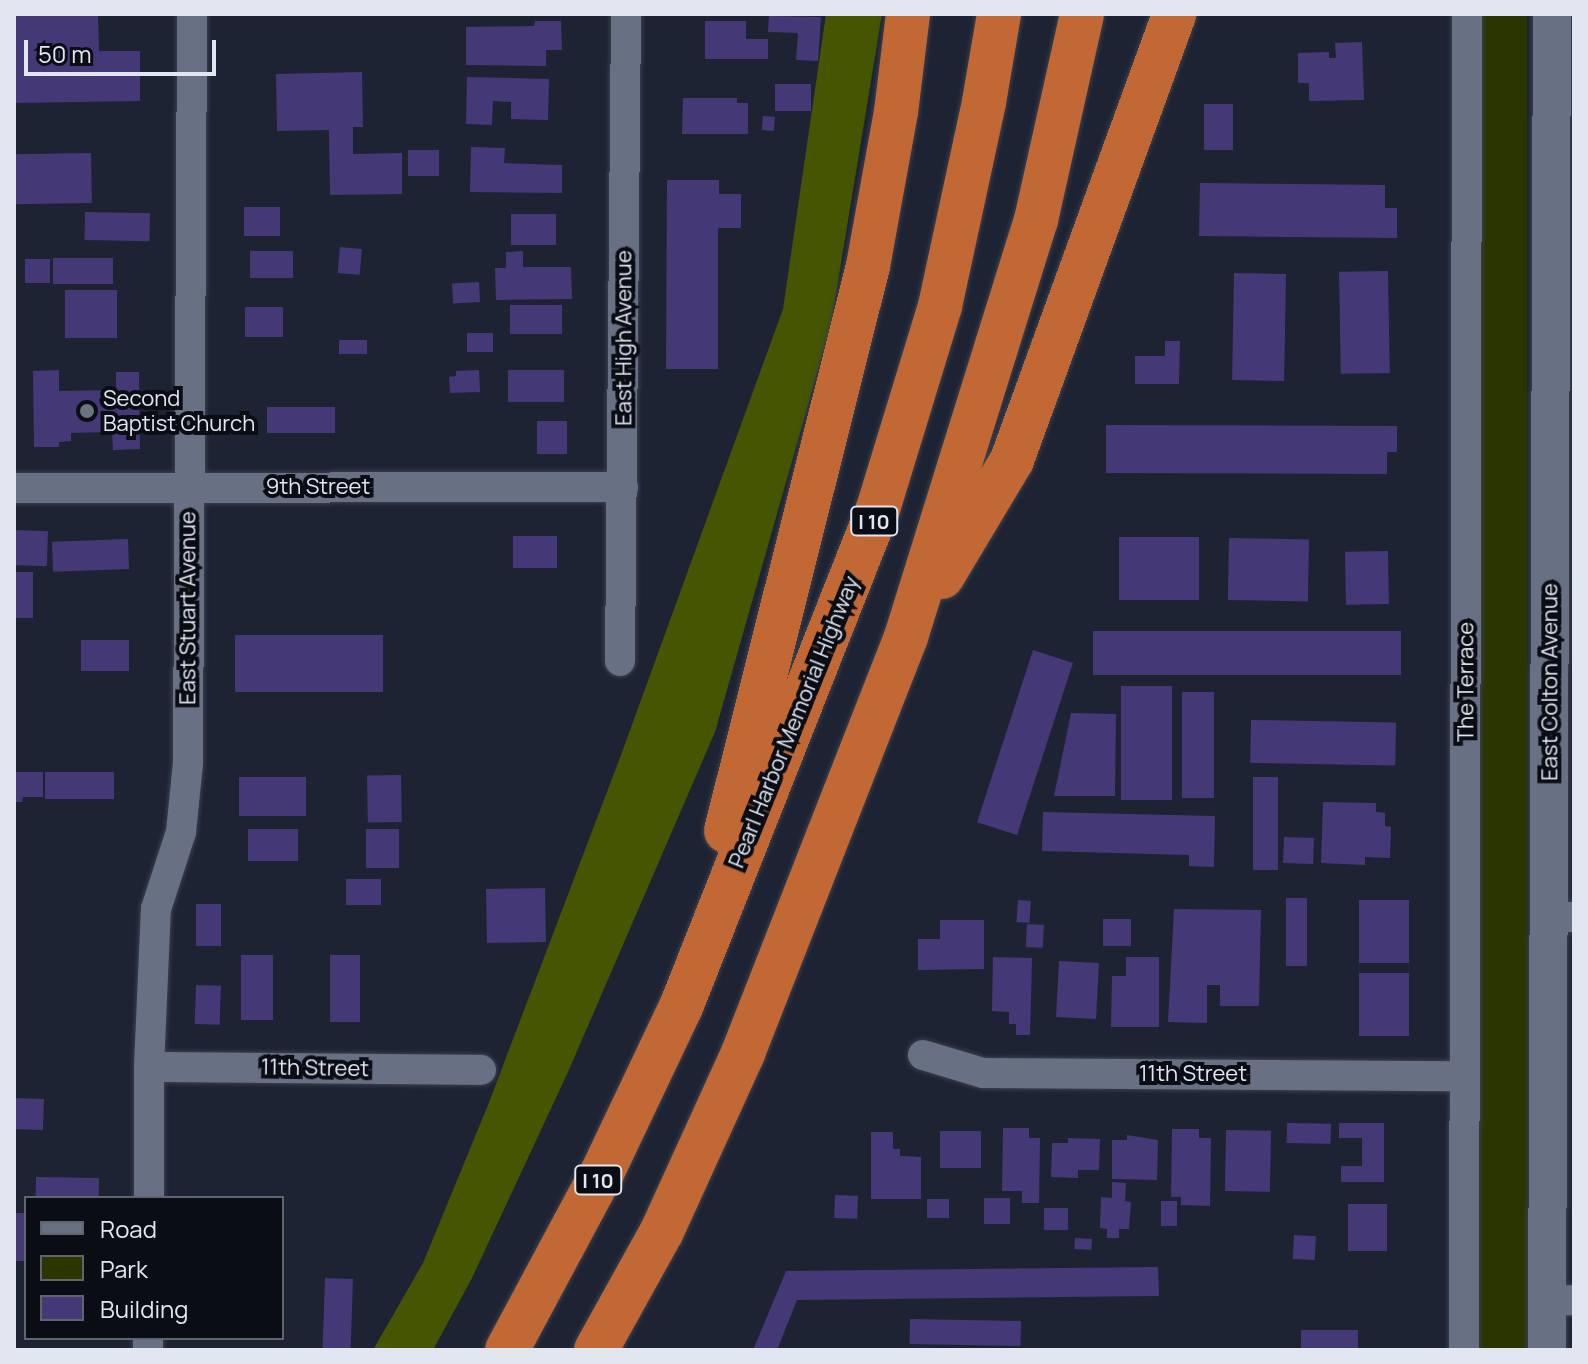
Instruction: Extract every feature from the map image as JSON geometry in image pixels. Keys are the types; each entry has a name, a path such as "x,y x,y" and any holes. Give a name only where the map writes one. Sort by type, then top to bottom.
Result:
{"highway":[{"path":"681,1007 868,266 896,112 908,14"},
{"name":"Pearl Harbor Memorial Highway","path":"507,1350 602,1173 681,1007 878,509 940,306 984,102 999,14"},
{"path":"596,1350 662,1231 743,1053 906,637 1036,220 1082,14"},
{"path":"906,637 1012,460 1174,14"}],"street":[{"name":"East Stuart Avenue","path":"149,1196 149,1067 156,909 181,832 187,798 192,14"},
{"name":"East High Avenue","path":"620,661 626,14"},
{"name":"The Terrace","path":"1464,1350 1467,14"},
{"name":"East Colton Avenue","path":"1547,1350 1561,1301 1563,152 1552,14"},
{"name":"9th Street","path":"14,488 623,487"},
{"name":"11th Street","path":"923,1055 983,1073 1465,1076"},
{"name":"11th Street","path":"149,1067 481,1070"}],"green space":[{"path":"826,14 882,14 831,324 715,732 568,1072 472,1278 433,1350 373,1350 423,1263 488,1105 621,755 783,309"},
{"path":"1480,14 1527,14 1527,1350 1480,1350"}],"building":[{"path":"14,14 98,14 99,51 140,51 140,101 14,103"},
{"path":"769,16 821,17 818,61 796,60 798,33 768,32"},
{"path":"535,21 561,21 562,50 546,50 546,66 466,65 466,27 534,26"},
{"path":"705,21 746,21 746,39 768,39 768,59 705,59"},
{"path":"1362,42 1364,100 1309,101 1309,83 1298,83 1298,53 1329,52 1329,58 1336,58 1335,43"},
{"path":"362,72 363,127 353,127 353,154 402,153 402,194 330,195 329,130 277,131 276,74"},
{"path":"467,77 549,79 548,120 511,119 511,102 493,101 492,125 466,124"},
{"path":"775,84 811,84 811,111 775,111"},
{"path":"683,98 737,98 737,103 748,103 748,134 682,134"},
{"path":"1204,104 1233,104 1233,150 1204,150"},
{"path":"763,116 775,117 774,131 762,130"},
{"path":"471,147 505,148 504,163 562,165 562,193 470,192"},
{"path":"408,150 439,150 439,176 408,176"},
{"path":"91,153 92,203 15,204 14,154"},
{"path":"667,180 719,180 719,194 741,194 741,228 718,228 718,369 666,369"},
{"path":"1200,183 1385,185 1385,208 1397,208 1397,238 1199,236"},
{"path":"244,207 280,207 280,236 244,236"},
{"path":"85,212 150,213 150,241 85,240"},
{"path":"511,214 556,214 556,245 511,245"},
{"path":"340,247 362,249 360,275 338,273"},
{"path":"250,251 293,251 293,278 250,278"},
{"path":"523,251 523,267 571,267 572,299 496,300 495,268 506,268 506,252"},
{"path":"53,258 113,258 113,284 53,284"},
{"path":"25,259 50,259 50,283 25,283"},
{"path":"1388,271 1390,373 1341,374 1339,272"},
{"path":"1234,273 1286,274 1284,381 1232,380"},
{"path":"479,282 480,302 453,303 452,283"},
{"path":"65,290 117,290 117,338 65,338"},
{"path":"510,305 562,305 562,334 510,334"},
{"path":"245,307 283,307 283,337 245,337"},
{"path":"467,333 493,333 493,352 467,352"},
{"path":"339,340 367,340 367,354 339,354"},
{"path":"1165,341 1180,341 1179,384 1135,384 1135,356 1165,356"},
{"name":"Second Baptist Church","path":"59,370 59,391 116,390 116,372 139,372 140,449 113,450 112,432 71,433 71,441 59,442 59,447 34,447 33,371"},
{"path":"479,370 480,392 450,393 449,377 456,376 456,371"},
{"path":"508,370 564,370 564,402 508,402"},
{"path":"267,407 335,407 335,433 267,433"},
{"path":"537,421 567,421 567,454 537,454"},
{"path":"1106,425 1397,426 1397,452 1387,452 1387,474 1106,473"},
{"path":"14,530 48,531 47,566 14,565"},
{"path":"513,536 557,536 557,568 513,568"},
{"path":"1119,537 1199,537 1199,600 1119,600"},
{"path":"1229,538 1309,539 1308,601 1228,600"},
{"path":"128,539 129,569 53,572 52,542"},
{"path":"1388,551 1389,604 1346,605 1345,552"},
{"path":"14,572 33,572 33,618 14,618"},
{"path":"1093,631 1401,631 1401,675 1093,675"},
{"path":"235,635 383,635 383,692 235,692"},
{"path":"81,640 129,640 129,671 81,671"},
{"path":"1033,650 1073,663 1017,835 977,822"},
{"path":"1121,686 1172,686 1172,800 1121,800"},
{"path":"1182,692 1214,692 1214,798 1182,798"},
{"path":"1071,713 1116,714 1115,796 1054,796"},
{"path":"1251,720 1396,723 1395,766 1250,763"},
{"path":"14,772 43,772 43,797 23,797 22,802 14,802"},
{"path":"45,772 114,772 114,799 45,799"},
{"path":"401,775 402,822 368,823 367,776"},
{"path":"239,777 306,777 306,816 239,816"},
{"path":"1253,777 1278,777 1278,870 1253,870"},
{"path":"1323,802 1376,803 1376,812 1385,813 1385,826 1391,827 1390,858 1365,857 1365,865 1321,863"},
{"path":"1043,812 1215,816 1214,867 1189,866 1189,855 1042,851"},
{"path":"248,829 298,829 298,861 248,861"},
{"path":"366,829 399,829 399,868 366,868"},
{"path":"1284,837 1314,838 1313,864 1283,863"},
{"path":"346,879 381,879 381,905 346,905"},
{"path":"545,888 546,942 487,943 486,889"},
{"path":"1286,898 1307,898 1307,966 1286,966"},
{"path":"1018,900 1031,901 1029,923 1016,922"},
{"path":"1359,900 1409,900 1409,963 1359,963"},
{"path":"196,904 221,904 221,946 196,946"},
{"path":"1174,909 1261,910 1259,1006 1220,1006 1220,985 1207,985 1207,1023 1168,1022"},
{"path":"1103,919 1131,919 1131,946 1103,946"},
{"path":"940,920 984,920 984,969 918,970 918,939 940,939"},
{"path":"1027,924 1044,925 1043,948 1026,947"},
{"path":"241,955 273,955 273,1020 241,1020"},
{"path":"330,955 360,955 360,1022 330,1022"},
{"path":"993,957 1032,958 1030,1035 1016,1035 1016,1024 1009,1024 1009,1012 992,1011"},
{"path":"1126,957 1159,957 1159,1027 1111,1027 1112,976 1126,976"},
{"path":"1059,961 1099,963 1096,1019 1056,1017"},
{"path":"1359,973 1409,973 1409,1036 1359,1036"},
{"path":"196,985 221,986 220,1025 195,1024"},
{"path":"14,1098 44,1099 43,1130 14,1129"},
{"path":"1287,1123 1331,1124 1331,1144 1287,1143"},
{"path":"1339,1123 1384,1123 1384,1182 1341,1182 1341,1166 1362,1166 1362,1138 1339,1138"},
{"path":"1003,1128 1029,1128 1029,1138 1040,1138 1039,1203 1022,1203 1022,1191 1002,1191"},
{"path":"1172,1129 1199,1129 1199,1138 1211,1138 1210,1206 1181,1205 1181,1197 1171,1197"},
{"path":"1226,1130 1271,1131 1270,1192 1225,1191"},
{"path":"940,1131 981,1131 981,1168 940,1168"},
{"path":"871,1132 893,1132 893,1149 900,1149 900,1156 921,1157 921,1199 871,1199"},
{"path":"1127,1135 1158,1140 1157,1180 1112,1179 1112,1140 1127,1140"},
{"path":"1068,1138 1100,1139 1099,1170 1078,1170 1078,1178 1051,1177 1052,1143 1068,1143"},
{"path":"36,1177 99,1178 99,1196 36,1196"},
{"path":"1112,1182 1126,1183 1125,1201 1131,1202 1129,1229 1119,1229 1119,1238 1107,1238 1107,1229 1100,1228 1101,1197 1112,1198"},
{"path":"835,1195 858,1196 857,1219 834,1218"},
{"path":"984,1198 1010,1198 1010,1224 984,1224"},
{"path":"927,1199 949,1199 949,1218 927,1218"},
{"path":"1161,1201 1177,1201 1177,1226 1161,1226"},
{"path":"1348,1204 1387,1204 1387,1251 1348,1251"},
{"path":"1044,1208 1068,1208 1068,1230 1044,1230"},
{"path":"14,1213 24,1213 24,1261 14,1261"},
{"path":"1294,1235 1316,1236 1315,1260 1293,1259"},
{"path":"1075,1238 1092,1239 1091,1250 1074,1249"},
{"path":"1158,1267 1159,1296 797,1300 777,1350 753,1350 786,1271"},
{"path":"325,1278 353,1279 351,1350 322,1350"},
{"path":"910,1319 1021,1321 1021,1346 910,1344"},
{"path":"1301,1330 1358,1330 1358,1350 1301,1350"}],"place":[{"name":"Second Baptist Church","path":"87,411"}]}
